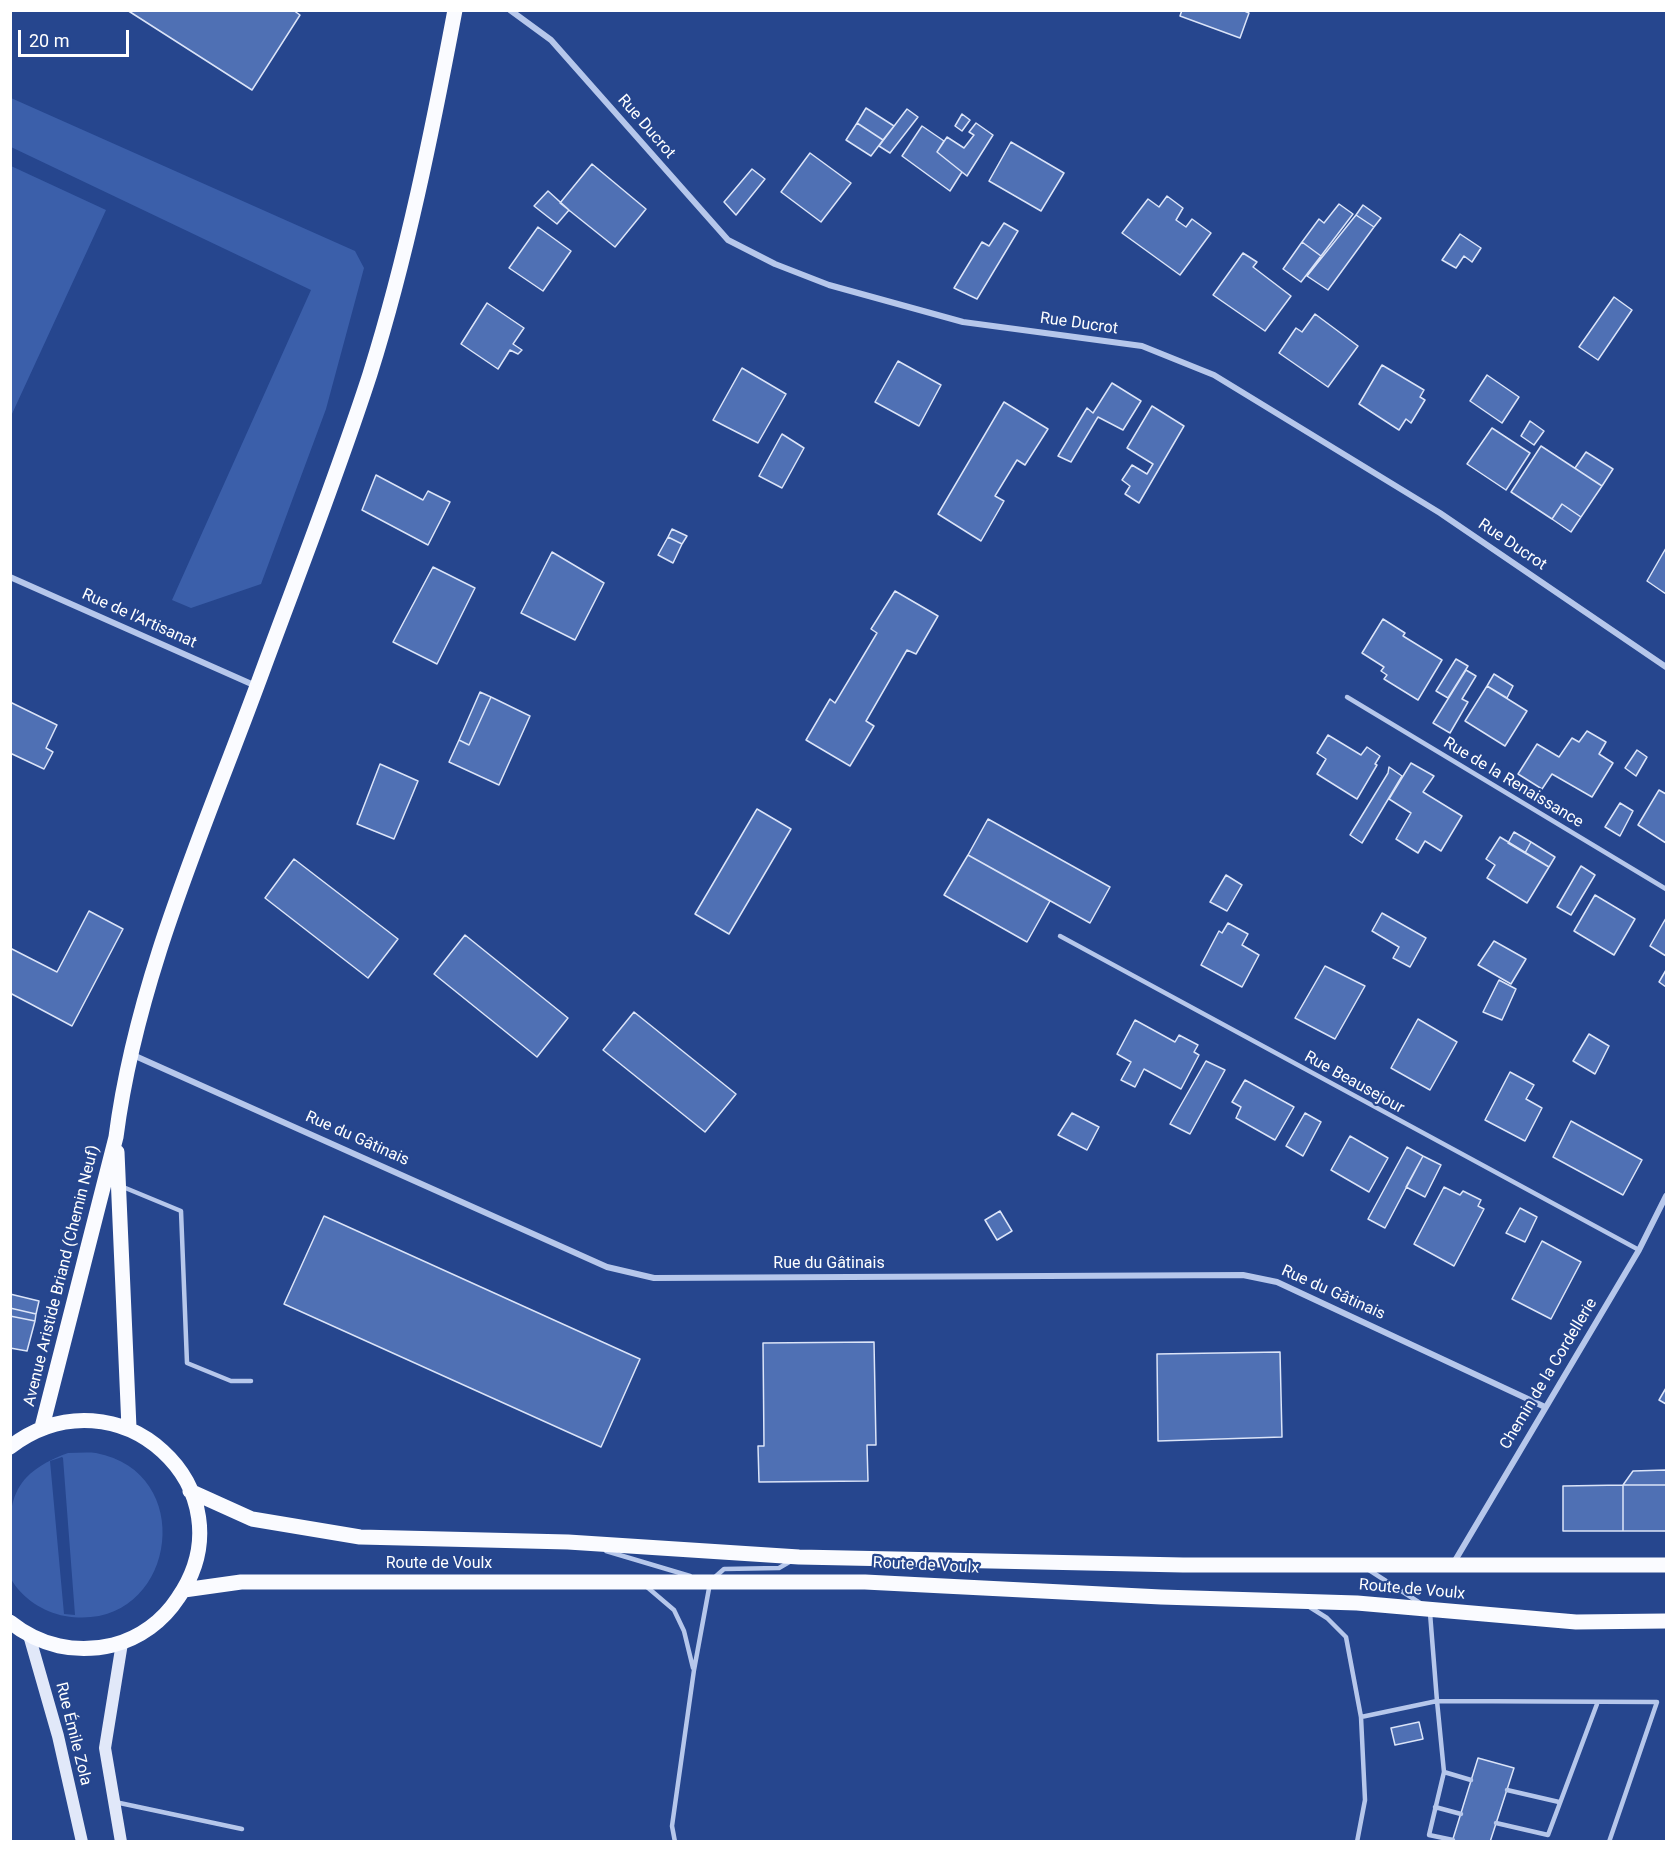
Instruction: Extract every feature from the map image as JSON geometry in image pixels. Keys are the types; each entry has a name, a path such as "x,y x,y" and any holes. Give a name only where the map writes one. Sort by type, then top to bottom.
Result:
{"main road":[{"path":"116,1137 122,1092 154,969 370,374 408,233 455,10"},
{"name":"Avenue Aristide Briand (Chemin Neuf)","path":"116,1137 129,1428"},
{"name":"Avenue Aristide Briand (Chemin Neuf)","path":"42,1427 116,1137"},
{"path":"10,1447 42,1427 86,1419 108,1421 129,1428 149,1439 180,1471 190,1491 196,1511 197,1552 183,1590 158,1622 122,1642 84,1649 65,1647 29,1635 10,1622"},
{"name":"Route de Voulx","path":"190,1491 252,1519 360,1537 568,1542 799,1557 1363,1565 1666,1565"},
{"name":"Route de Voulx","path":"183,1590 241,1582 865,1582 1161,1598 1301,1602 1576,1622 1666,1621"},
{"name":"Rue Émile Zola","path":"29,1635 58,1736 82,1842"},
{"name":"Rue Émile Zola","path":"121,1842 105,1748 122,1642"}],"street":[{"name":"Rue Ducrot","path":"510,10 551,40 728,240 776,264 829,285 963,322 1142,346 1214,375 1440,513 1666,668"},
{"name":"Rue de l'Artisanat","path":"10,576 257,686"},
{"name":"Rue du Gâtinais","path":"132,1054 607,1267 630,1275 654,1278 1243,1275 1277,1282 1545,1407"},
{"name":"Chemin de la Cordellerie","path":"1453,1564 1638,1250 1666,1196"}],"lane":[{"name":"Rue de la Renaissance","path":"1347,697 1666,890"},
{"name":"Rue Beausejour","path":"1060,936 1638,1250"},
{"path":"119,1185 181,1212 187,1363 231,1381 251,1381"},
{"path":"568,1542 653,1563 710,1582"},
{"path":"675,1842 672,1826 694,1670 710,1582 724,1569 779,1568 799,1557"},
{"path":"1363,1565 1430,1610 1444,1772 1429,1835 1430,1842"},
{"path":"643,1583 674,1610 684,1631 694,1670"},
{"path":"1301,1602 1327,1618 1346,1637 1360,1717 1365,1800 1358,1842"},
{"path":"1360,1717 1437,1701 1597,1704 1657,1702 1609,1842"},
{"path":"1546,1842 1597,1704"},
{"path":"1444,1772 1472,1780"},
{"path":"1507,1790 1559,1802"},
{"path":"114,1802 242,1829"},
{"path":"1435,1807 1461,1814"},
{"path":"1496,1823 1548,1835"},
{"path":"1429,1835 1453,1840"}],"shaded area":[{"path":"11,98 355,251 364,268 326,409 261,584 191,608 172,600 311,290 11,147"},
{"path":"11,166 106,210 11,416"},
{"path":"68,1453 96,1453 130,1467 151,1490 162,1518 161,1549 151,1578 131,1601 102,1615 65,1616 34,1603 11,1579 10,1535 14,1500 20,1486 30,1474 50,1461","holes":["63,1458 75,1615 64,1614 50,1461"]}],"building":[{"path":"127,10 293,10 300,15 252,90"},
{"path":"1182,10 1242,10 1249,13 1240,38 1180,16"},
{"path":"866,108 894,126 883,140 857,123"},
{"path":"907,109 918,117 890,153 879,146"},
{"path":"962,114 970,120 962,131 955,126"},
{"path":"857,123 883,140 871,156 846,140"},
{"path":"976,123 993,135 967,176 937,152 947,137 964,148 974,135 969,132"},
{"path":"922,126 944,141 937,152 962,172 950,191 902,156"},
{"path":"1011,142 1064,173 1041,211 989,181"},
{"path":"810,153 851,183 821,222 781,192"},
{"path":"592,164 646,209 615,247 560,203"},
{"path":"752,169 765,179 736,215 724,202"},
{"path":"548,191 569,210 557,224 534,206"},
{"path":"1167,196 1183,208 1176,220 1186,227 1192,219 1211,233 1180,275 1122,233 1148,199 1159,207"},
{"path":"1339,204 1353,214 1321,256 1302,242 1319,219 1324,223"},
{"path":"1363,205 1381,218 1374,227 1356,215"},
{"path":"1356,215 1374,227 1328,290 1307,276"},
{"path":"1004,223 1018,231 977,299 954,288 982,242 989,246"},
{"path":"538,227 571,251 543,291 509,268"},
{"path":"1460,234 1481,248 1472,262 1464,256 1456,268 1442,260"},
{"path":"1302,242 1321,256 1301,282 1283,269"},
{"path":"1243,253 1257,262 1253,267 1291,296 1265,331 1213,295"},
{"path":"1614,297 1632,310 1598,360 1579,347"},
{"path":"487,303 524,328 513,344 522,350 518,354 510,350 498,369 461,344"},
{"path":"1315,314 1358,346 1328,387 1279,353 1296,328 1302,332"},
{"path":"898,361 941,385 919,426 875,402"},
{"path":"1382,365 1424,390 1420,397 1425,400 1411,423 1406,419 1399,430 1359,404"},
{"path":"742,368 786,394 758,443 713,420"},
{"path":"1487,375 1519,397 1502,423 1470,401"},
{"path":"1112,383 1141,401 1123,430 1098,417 1071,462 1058,456 1087,408 1093,413"},
{"path":"1004,402 1048,429 1025,465 1017,460 995,496 1004,501 981,541 938,514"},
{"path":"1152,406 1184,426 1139,503 1125,494 1130,486 1122,480 1132,465 1147,474 1153,464 1127,448"},
{"path":"1530,421 1544,431 1534,445 1521,436"},
{"path":"1492,428 1530,453 1506,490 1467,464"},
{"path":"782,434 804,448 782,488 759,476"},
{"path":"1541,446 1602,486 1581,517 1562,504 1552,519 1511,492"},
{"path":"1586,452 1613,469 1602,486 1575,468"},
{"path":"376,475 423,500 428,491 450,502 428,545 362,510"},
{"path":"1562,504 1581,517 1571,532 1552,519"},
{"path":"672,529 687,536 682,544 668,537"},
{"path":"668,537 682,544 673,563 658,555"},
{"path":"1666,548 1666,594 1647,581"},
{"path":"552,552 604,583 575,640 521,613"},
{"path":"433,567 475,588 437,664 393,642"},
{"path":"895,591 938,616 916,654 907,650 866,721 874,726 850,766 806,740 830,699 835,703 877,633 871,629"},
{"path":"1383,619 1405,633 1403,636 1442,660 1418,700 1384,679 1387,675 1381,671 1384,667 1362,653"},
{"path":"1456,659 1468,666 1448,698 1436,691"},
{"path":"1466,670 1476,676 1462,699 1468,702 1450,733 1433,723"},
{"path":"1494,674 1513,686 1507,698 1487,686"},
{"path":"1487,686 1527,711 1505,746 1465,721"},
{"path":"480,692 491,697 469,745 459,740"},
{"path":"491,697 530,716 499,785 449,762 459,740 469,745"},
{"path":"10,702 57,725 46,748 53,752 44,769 10,753"},
{"path":"1587,731 1606,742 1599,754 1613,763 1592,797 1552,774 1542,789 1518,774 1537,744 1559,757 1572,738 1579,742"},
{"path":"1328,735 1361,755 1367,747 1380,756 1357,799 1317,774 1326,759 1317,753"},
{"path":"1637,750 1647,757 1636,776 1625,768"},
{"path":"1411,763 1434,776 1423,792 1462,816 1441,851 1425,841 1418,853 1396,839 1411,813 1389,799"},
{"path":"380,764 418,781 394,839 357,824"},
{"path":"1389,767 1402,776 1362,843 1350,835 1388,773"},
{"path":"1659,790 1666,794 1666,843 1638,825"},
{"path":"1620,803 1633,811 1620,836 1605,827"},
{"path":"757,809 791,829 729,934 695,914"},
{"path":"988,819 1110,887 1090,923 968,855"},
{"path":"1514,832 1531,842 1525,853 1508,843"},
{"path":"1500,837 1549,867 1527,903 1487,878 1495,865 1486,859"},
{"path":"1531,842 1555,857 1549,867 1525,853"},
{"path":"968,855 1050,901 1027,942 944,895"},
{"path":"294,859 398,939 368,978 265,898"},
{"path":"1581,866 1595,875 1571,915 1557,907"},
{"path":"1226,875 1242,885 1227,911 1210,902"},
{"path":"1595,895 1635,919 1614,955 1574,931"},
{"path":"89,911 123,929 72,1026 10,993 10,948 57,972"},
{"path":"1382,913 1426,938 1410,967 1393,958 1399,947 1372,931"},
{"path":"1666,918 1666,956 1650,946"},
{"path":"1228,923 1248,934 1242,945 1259,955 1242,987 1201,965 1219,931 1222,933"},
{"path":"465,935 568,1018 537,1057 434,974"},
{"path":"1494,941 1526,959 1511,984 1478,965"},
{"path":"1325,966 1365,986 1335,1039 1295,1018"},
{"path":"1666,970 1666,987 1659,982"},
{"path":"1499,980 1516,989 1502,1020 1483,1012"},
{"path":"634,1012 736,1094 705,1132 603,1050"},
{"path":"1418,1019 1457,1042 1430,1090 1391,1068"},
{"path":"1135,1020 1175,1042 1179,1035 1198,1045 1194,1052 1199,1055 1181,1089 1144,1069 1135,1087 1121,1080 1131,1062 1117,1054"},
{"path":"1589,1034 1609,1046 1595,1074 1573,1061"},
{"path":"1206,1061 1225,1070 1190,1134 1170,1124"},
{"path":"1510,1072 1534,1085 1526,1099 1542,1108 1525,1141 1485,1120"},
{"path":"1245,1080 1294,1107 1275,1140 1236,1118 1241,1107 1232,1102"},
{"path":"1072,1113 1099,1127 1087,1150 1058,1135"},
{"path":"1305,1113 1321,1122 1303,1156 1286,1146"},
{"path":"1571,1121 1642,1160 1623,1195 1553,1157"},
{"path":"1350,1136 1388,1158 1369,1192 1331,1170"},
{"path":"1407,1147 1423,1156 1385,1228 1368,1219"},
{"path":"1423,1156 1441,1165 1425,1197 1406,1187"},
{"path":"1444,1187 1460,1195 1463,1191 1481,1200 1478,1206 1484,1209 1454,1266 1414,1244"},
{"path":"1520,1208 1537,1217 1525,1242 1506,1233"},
{"path":"1000,1211 1012,1231 997,1240 985,1220"},
{"path":"324,1216 640,1359 601,1447 284,1304"},
{"path":"1542,1241 1581,1262 1551,1319 1512,1299"},
{"path":"10,1294 39,1301 36,1314 10,1308"},
{"path":"10,1308 36,1314 35,1321 10,1316"},
{"path":"10,1316 35,1321 27,1351 10,1348"},
{"path":"874,1342 876,1445 867,1445 868,1481 759,1482 758,1446 764,1446 763,1343"},
{"path":"1280,1352 1282,1437 1158,1441 1157,1354"},
{"path":"1666,1388 1666,1404 1659,1400"},
{"path":"1666,1470 1666,1485 1623,1485 1633,1471"},
{"path":"1623,1485 1623,1531 1563,1531 1563,1486"},
{"path":"1623,1485 1666,1485 1666,1531 1623,1531"},
{"path":"1419,1722 1423,1739 1395,1745 1391,1728"},
{"path":"1478,1758 1514,1768 1490,1842 1452,1842"}]}
